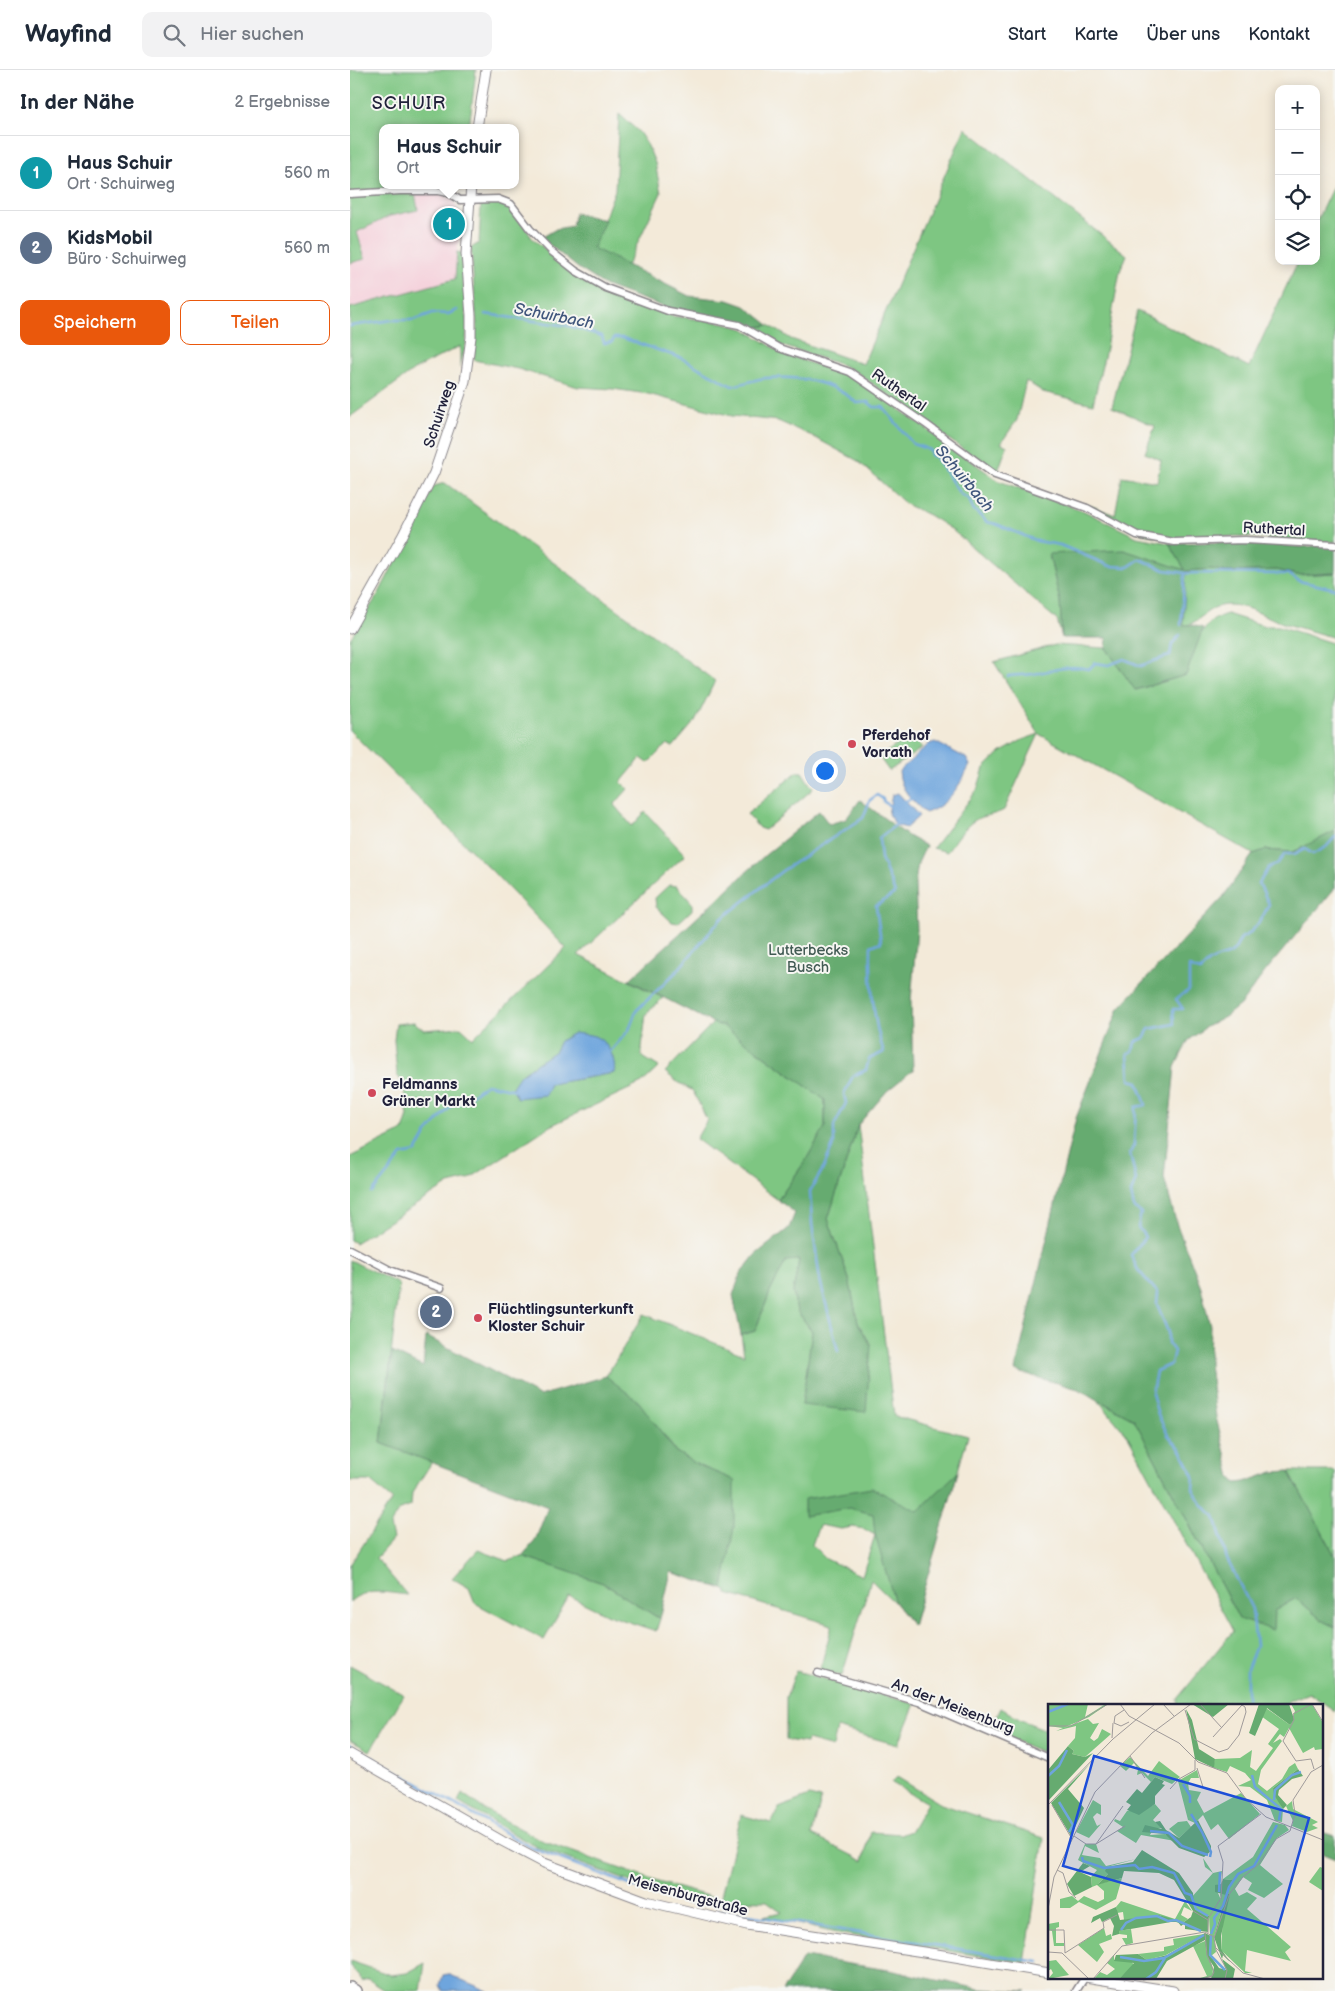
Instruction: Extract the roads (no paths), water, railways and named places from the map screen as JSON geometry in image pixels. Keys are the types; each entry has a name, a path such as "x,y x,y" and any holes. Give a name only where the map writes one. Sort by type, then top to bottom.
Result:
{"highway":[{"path":"350,1988 356,1991"}],"main road":[{"path":"478,124 486,70"},
{"name":"Schuirweg","path":"350,629 403,535 434,473 465,381 471,337 466,254 471,189"},
{"name":"Meisenburgstraße","path":"350,1754 502,1841 544,1862 646,1901 747,1925 1048,1973"},
{"path":"1091,1978 1173,1991"}],"street":[{"path":"350,194 439,191 448,192 460,200 470,201"},
{"name":"Ruthertal","path":"470,201 498,199 511,204 530,229 552,252 576,271 606,288 668,312 739,324 779,348 850,372 927,425 994,475 1087,508 1126,530 1148,538 1174,542 1245,540 1335,546"},
{"path":"350,1249 390,1270 441,1288"},
{"name":"An der Meisenburg","path":"818,1673 919,1702 1048,1758"},
{"path":"1076,1991 1084,1978"}],"water":[{"path":"935,742 966,758 970,765 952,794 940,806 925,813 904,789 899,771 929,744"},
{"path":"898,793 919,816 906,828 896,825 888,814 892,795"},
{"path":"574,1033 594,1036 607,1046 613,1057 614,1073 550,1084 545,1095 517,1098 512,1087 520,1075 555,1051 560,1041"},
{"path":"448,1974 488,1991 443,1991 440,1985 443,1975"}],"waterway":[{"name":"Schuirbach","path":"350,326 392,320 413,320 433,313 448,314 457,310"},
{"name":"Schuirbach","path":"485,314 569,326 602,336 604,343 612,342 614,338 623,338 681,358 732,386 766,378 802,379 837,390 857,403 868,402 874,407 883,407 913,444 930,450 931,455 936,457 960,494 969,499 973,509 987,522 1037,541 1060,545 1110,566 1128,567 1140,559 1165,570 1185,573 1288,574 1299,581 1335,589"},
{"path":"1181,625 1185,573"},
{"path":"1008,676 1067,668 1089,669 1095,663 1109,665 1124,659 1141,666 1170,656 1172,644 1180,635"},
{"path":"609,1053 629,1030 636,1011 677,971 720,920 782,871 863,818 870,800 877,795 890,806 893,805"},
{"path":"903,802 911,799"},
{"path":"838,1351 820,1280 812,1224 810,1191 823,1169 834,1143 834,1126 846,1103 844,1094 853,1076 866,1070 869,1059 884,1052 877,1028 873,1000 871,946 881,942 876,906 895,893 881,858 879,838 897,824"},
{"path":"1247,1704 1247,1669 1256,1646 1252,1609 1227,1559 1215,1516 1203,1506 1193,1489 1194,1476 1181,1450 1168,1435 1158,1415 1152,1393 1156,1371 1171,1364 1174,1351 1168,1343 1168,1332 1157,1304 1158,1293 1138,1270 1131,1255 1145,1237 1138,1227 1141,1213 1134,1208 1131,1193 1136,1180 1130,1153 1134,1145 1136,1107 1146,1105 1138,1082 1130,1080 1128,1054 1133,1051 1135,1042 1144,1038 1149,1029 1174,1024 1173,1009 1183,1009 1176,999 1189,990 1189,967 1200,971 1211,961 1230,954 1241,938 1250,933 1258,924 1269,904 1259,883 1269,867 1277,864 1285,854 1294,854 1305,849 1313,854 1326,847 1335,837"},
{"path":"372,1193 402,1155 416,1152 427,1133 453,1104 463,1102 486,1084 516,1090"},
{"path":"350,1745 532,1848 654,1894 699,1906"},
{"path":"718,1910 1039,1962"}],"place":[{"name":"Haus Schuir","path":"449,224"},
{"name":"Pferdehof Vorrath","path":"852,744"},
{"name":"Feldmanns Grüner Markt","path":"372,1093"},
{"name":"KidsMobil","path":"436,1312"},
{"name":"Flüchtlingsunterkunft Kloster Schuir","path":"478,1318"}],"district":[{"name":"SCHUIR","path":"409,103"}],"park label":[{"name":"Lutterbecks Busch","path":"808,958"}]}
